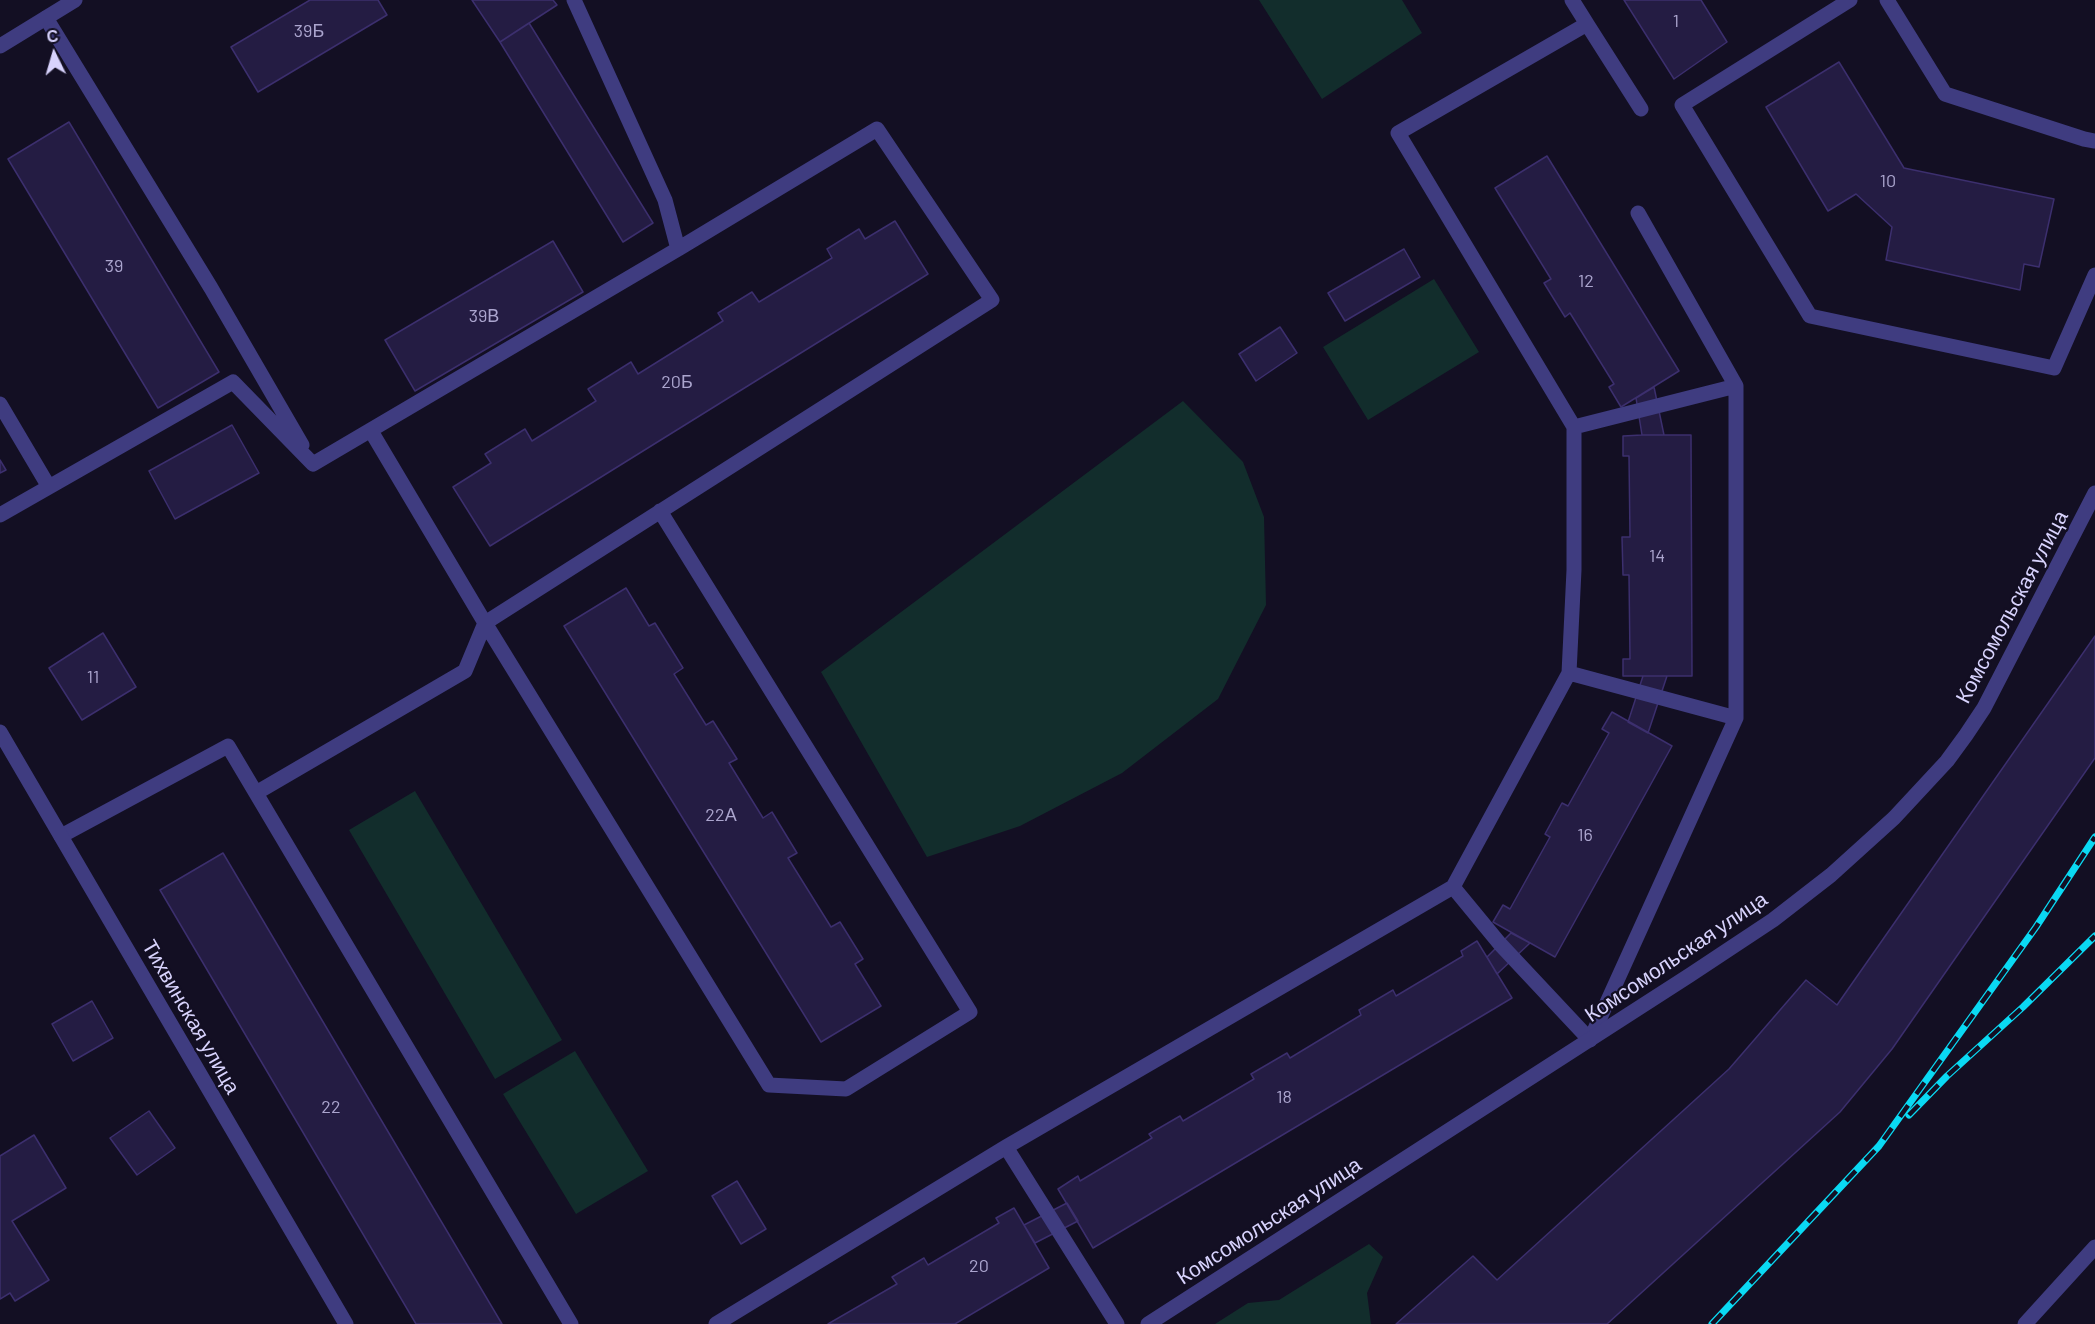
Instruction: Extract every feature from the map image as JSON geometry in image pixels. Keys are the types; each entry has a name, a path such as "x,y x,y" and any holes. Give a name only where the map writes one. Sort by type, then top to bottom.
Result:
{"street":[{"path":"0,46 75,0"},
{"path":"574,0 665,200 678,249"},
{"path":"1572,0 1641,109"},
{"path":"1850,0 1682,105 1810,316 2054,368 2095,275"},
{"path":"1887,0 1945,94 2095,141"},
{"path":"46,18 211,288 313,464"},
{"path":"716,1324 1006,1147 1453,887 1569,673 1574,570 1574,427 1398,133 1587,24"},
{"path":"256,794 465,671 485,624 992,300 877,129 313,464"},
{"path":"1453,887 1500,944 1590,1040 1736,718 1736,386 1638,213"},
{"path":"0,515 232,382 313,464"},
{"path":"1574,427 1736,386"},
{"path":"0,404 49,487"},
{"path":"370,431 485,624 769,1085 846,1089 970,1012 660,511"},
{"name":"Комсомольская улица","path":"1148,1324 1764,926 1823,881 1894,818 1947,761 1984,708 2095,493"},
{"path":"1569,673 1736,718"},
{"name":"Тихвинская улица","path":"0,732 346,1324"},
{"path":"61,836 228,746 572,1324"},
{"path":"1006,1147 1117,1324"},
{"path":"2025,1324 2095,1247"}],"green space":[{"path":"1259,0 1402,0 1422,33 1322,99"},
{"path":"1434,279 1479,352 1368,420 1323,347"},
{"path":"1183,401 1243,462 1264,517 1266,605 1218,699 1122,773 1020,826 927,857 821,672"},
{"path":"415,791 562,1040 495,1079 349,830"},
{"path":"575,1051 648,1171 576,1214 503,1094"},
{"path":"1369,1244 1383,1257 1367,1293 1371,1324 1215,1324 1248,1303 1279,1300"}],"building":[{"path":"310,0 378,0 387,15 258,92 231,47"},
{"path":"472,0 553,0 557,5 500,42"},
{"path":"1624,0 1701,0 1727,42 1674,79"},
{"path":"529,23 653,223 623,242 500,42"},
{"path":"1839,62 1904,168 2054,199 2039,267 2024,264 2020,290 1886,260 1892,227 1856,194 1828,211 1766,107"},
{"path":"69,122 219,372 158,408 8,159"},
{"path":"1547,156 1679,371 1621,407 1609,387 1614,384 1570,313 1565,317 1544,283 1551,279 1495,188"},
{"path":"895,221 928,274 490,546 453,487 491,463 485,454 525,429 532,441 596,401 588,389 631,362 638,374 723,321 718,313 752,292 759,302 832,258 827,249 859,229 865,239"},
{"path":"553,241 583,292 415,391 385,340"},
{"path":"1404,249 1420,277 1345,321 1328,293"},
{"path":"1280,327 1297,353 1256,381 1239,354"},
{"path":"1654,387 1664,435 1642,435 1636,398"},
{"path":"232,425 259,473 175,519 149,471"},
{"path":"1691,435 1692,676 1623,676 1623,659 1630,659 1629,575 1623,575 1622,537 1630,537 1629,456 1623,456 1623,436"},
{"path":"0,460 6,470 0,473"},
{"path":"626,588 649,626 655,623 683,668 674,674 706,725 713,721 737,759 729,763 763,818 772,812 797,853 788,858 831,927 840,922 863,959 855,964 881,1006 821,1042 564,626"},
{"path":"103,633 136,687 82,720 49,668"},
{"path":"2095,636 2095,758 1892,1049 1840,1112 1607,1324 1396,1324 1473,1256 1497,1280 1729,1069 1806,980 1837,1005"},
{"path":"1643,676 1667,676 1648,733 1628,722"},
{"path":"1612,712 1672,746 1555,957 1493,922 1503,905 1510,909 1550,837 1545,834 1562,803 1568,806 1609,733 1602,729"},
{"path":"223,853 502,1324 416,1324 160,890"},
{"path":"1511,933 1530,943 1497,974 1487,957"},
{"path":"1477,941 1512,998 1093,1248 1058,1189 1078,1176 1080,1181 1152,1138 1149,1134 1180,1116 1183,1121 1254,1079 1251,1074 1287,1053 1290,1058 1361,1015 1359,1010 1393,990 1396,996 1463,956 1461,951"},
{"path":"92,1001 113,1038 73,1061 52,1024"},
{"path":"149,1111 175,1148 137,1175 110,1138"},
{"path":"34,1135 66,1188 12,1221 49,1280 15,1301 10,1293 0,1299 0,1156"},
{"path":"737,1181 766,1229 741,1244 712,1196"},
{"path":"1067,1203 1078,1221 1035,1243 1024,1225"},
{"path":"1014,1208 1049,1268 955,1324 828,1324 897,1284 892,1277 924,1258 928,1265 999,1223 996,1218"}],"railway":[{"path":"1712,1324 1879,1146 2036,927 2095,837"},
{"path":"1909,1115 2095,936"}]}
